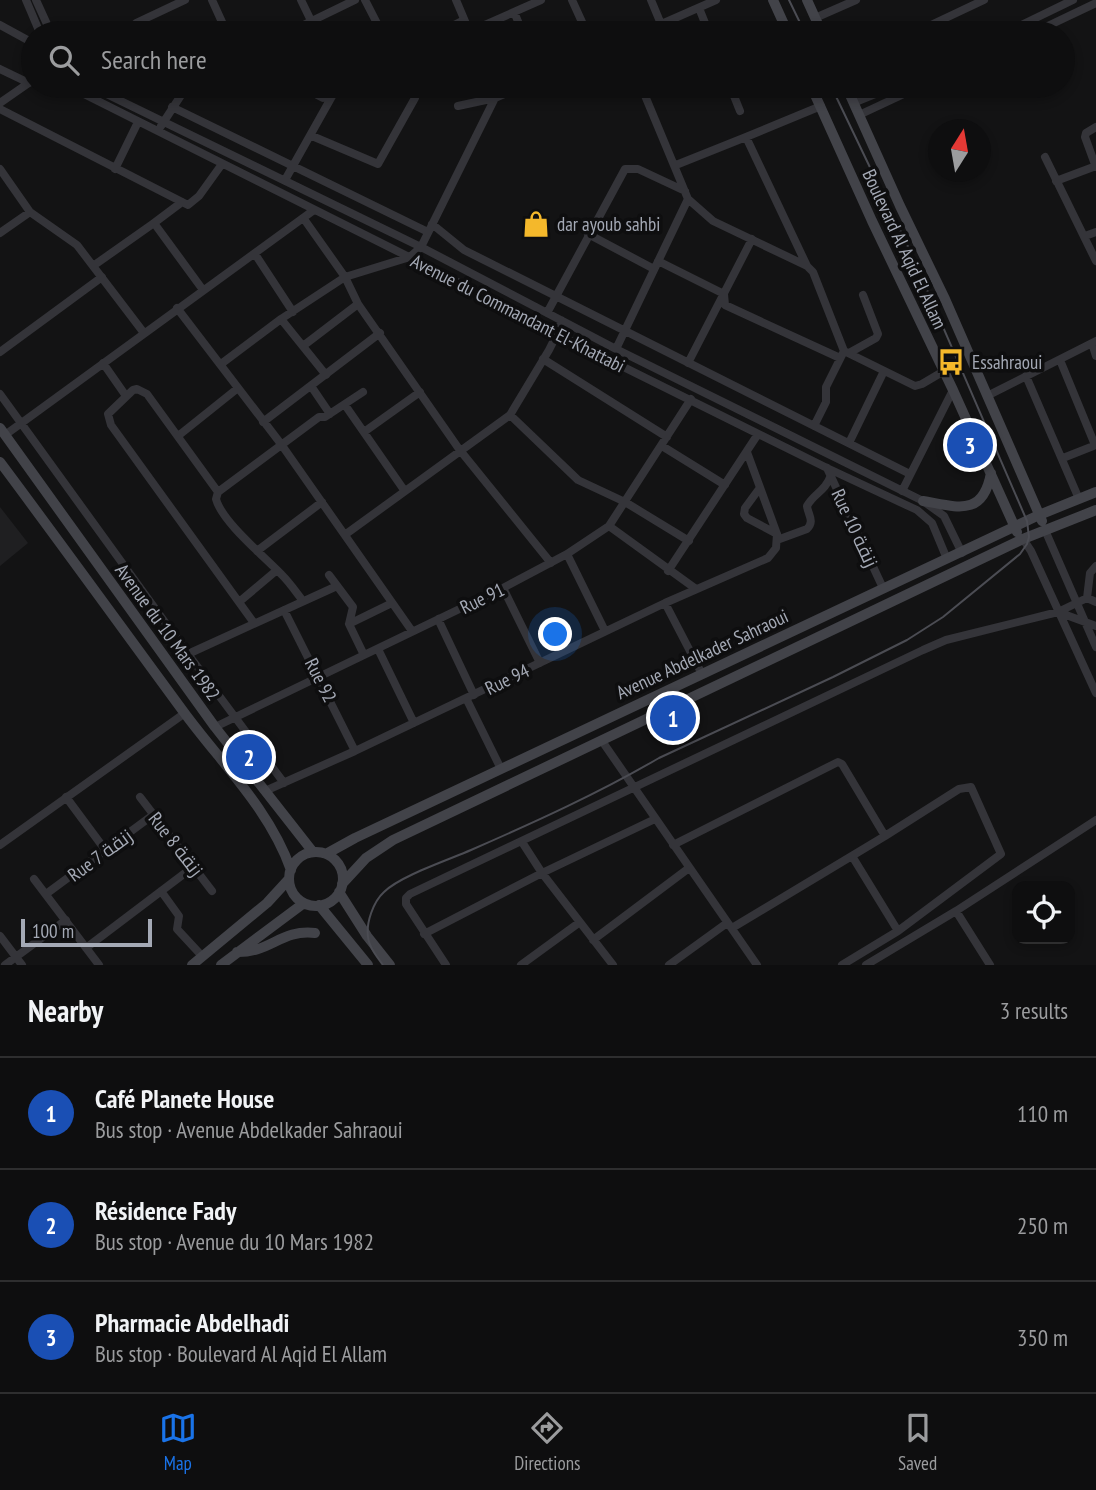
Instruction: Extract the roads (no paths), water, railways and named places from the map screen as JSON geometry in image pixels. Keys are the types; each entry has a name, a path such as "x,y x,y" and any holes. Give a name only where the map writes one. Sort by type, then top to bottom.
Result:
{"main road":[{"path":"773,0 783,21"},
{"path":"807,0 816,21"},
{"name":"Boulevard Al Aqid El Allam","path":"817,98 872,221 1023,539"},
{"name":"Boulevard Al Aqid El Allam","path":"851,98 934,274 1045,530"},
{"name":"Avenue du 10 Mars 1982","path":"3,431 215,727 313,852"},
{"name":"Avenue du 10 Mars 1982","path":"0,462 185,713 264,814 277,837 290,874"},
{"path":"923,501 958,506 975,504 985,495 991,473"},
{"name":"Avenue Abdelkader Sahraoui","path":"326,854 883,588 1039,515 1096,492"},
{"name":"Avenue Abdelkader Sahraoui","path":"340,888 366,858 387,844 1023,539 1096,510"},
{"path":"192,965 267,903 290,874 299,857 313,852 326,854 340,867 340,888 367,936 390,965"},
{"path":"290,874 293,893 304,902 319,905 327,903 340,888"},
{"path":"221,965 304,902"},
{"path":"319,905 368,965"},
{"path":"237,952 260,950 292,933 315,933"}],"street":[{"path":"26,0 35,21"},
{"path":"36,0 46,21"},
{"path":"140,21 185,0"},
{"path":"212,0 222,21"},
{"path":"301,0 312,21 355,0"},
{"path":"365,0 376,21"},
{"path":"456,0 464,20"},
{"path":"572,0 582,21"},
{"path":"651,0 660,21"},
{"path":"668,21 716,0"},
{"path":"815,18 856,0"},
{"path":"939,21 984,0"},
{"path":"1030,21 1073,0"},
{"path":"495,21 537,1"},
{"path":"1058,21 1096,3"},
{"path":"699,8 704,21"},
{"path":"514,12 518,21"},
{"path":"0,25 21,36"},
{"path":"0,69 21,77"},
{"path":"0,103 21,88"},
{"name":"Avenue du Commandant El-Khattabi","path":"91,98 691,399 829,472 917,510 927,517 936,529 947,559"},
{"name":"Avenue du Commandant El-Khattabi","path":"114,98 421,247 616,349 923,501 944,516 962,553"},
{"path":"158,132 178,98"},
{"path":"285,180 335,98"},
{"path":"312,136 378,164 415,98"},
{"path":"616,349 687,195 645,98"},
{"path":"735,98 740,111"},
{"path":"853,103 865,98"},
{"path":"859,115 895,98"},
{"path":"458,106 495,99"},
{"path":"221,363 345,277 410,257 421,247 495,99"},
{"path":"676,165 821,106"},
{"path":"172,107 294,167 430,228 464,250 910,474"},
{"path":"0,109 115,170 189,205 222,164"},
{"path":"115,170 138,122"},
{"path":"1056,181 1096,167 1085,137 1086,132 1096,127"},
{"path":"746,137 807,266"},
{"path":"1045,157 1096,261"},
{"path":"0,169 30,212 77,245 144,333"},
{"path":"547,313 625,169 638,169 687,195 713,221 807,266 813,272 844,354"},
{"path":"93,266 181,202"},
{"path":"3,431 22,422 314,210"},
{"path":"0,233 30,212"},
{"path":"304,219 345,277 358,304 459,449 551,563"},
{"path":"154,223 202,290"},
{"path":"1085,236 1096,232"},
{"path":"588,234 724,294"},
{"path":"688,363 752,239"},
{"path":"255,254 293,312"},
{"path":"0,352 102,277"},
{"path":"724,294 725,305 915,386 944,371"},
{"path":"814,426 826,402 826,387 844,354 876,338 878,334 863,295"},
{"path":"303,346 358,304"},
{"path":"177,308 281,444 412,631"},
{"path":"281,319 326,375"},
{"path":"346,534 459,449 510,415 557,334 561,320"},
{"path":"263,422 380,333"},
{"path":"987,396 1094,342 1096,356"},
{"path":"543,359 667,437"},
{"path":"1060,360 1095,445 1063,458"},
{"path":"103,363 126,396"},
{"path":"849,443 884,371"},
{"path":"1026,376 1079,499"},
{"path":"311,386 330,414"},
{"path":"178,436 238,388"},
{"path":"254,624 111,425 108,414 137,389 147,394 218,492 217,505 303,601"},
{"path":"902,491 953,390"},
{"path":"218,492 319,416 325,417 363,392"},
{"path":"364,432 420,392"},
{"path":"0,394 284,783"},
{"name":"Rue 91","path":"215,727 503,589 568,554 609,526 691,399"},
{"path":"345,405 404,490"},
{"path":"510,415 578,480 625,502 689,541"},
{"path":"668,571 758,434"},
{"path":"662,446 725,485"},
{"path":"747,452 777,537"},
{"path":"759,489 744,514 777,537 811,526 808,502 824,489 829,472"},
{"name":"Rue 10 زنقة","path":"829,472 883,588"},
{"path":"257,551 322,502"},
{"path":"609,526 696,589"},
{"path":"1045,530 1096,647"},
{"name":"Rue 94","path":"265,791 665,603 768,558 776,548 777,537"},
{"path":"1023,539 1096,693"},
{"path":"568,554 606,631"},
{"path":"1087,598 1090,573 1096,566"},
{"path":"239,603 277,570"},
{"path":"329,575 353,607 349,624 364,655"},
{"path":"188,654 337,586"},
{"path":"503,589 540,663"},
{"path":"446,965 405,904 408,896 790,711 946,640 1058,612 1087,598 1096,602"},
{"path":"349,624 392,603"},
{"path":"665,603 702,674"},
{"name":"Rue 92","path":"284,610 355,751"},
{"path":"1058,612 1096,626"},
{"path":"438,619 501,769"},
{"path":"378,649 414,723"},
{"path":"0,845 185,713"},
{"path":"602,741 757,965"},
{"path":"673,845 838,762 842,764 885,836"},
{"path":"669,965 729,925 852,856 959,789 971,786 1001,854 898,931 842,965"},
{"path":"66,797 106,851"},
{"name":"Rue 8 زنقة","path":"140,797 212,891"},
{"name":"Rue 7 زنقة","path":"46,894 153,815"},
{"path":"424,934 655,819"},
{"path":"866,965 956,911 1096,820"},
{"path":"522,842 542,873 613,965"},
{"path":"852,856 898,931"},
{"path":"86,948 193,867"},
{"path":"593,940 689,868"},
{"path":"34,879 99,965"},
{"path":"161,891 179,916 177,929 202,956"},
{"path":"956,911 990,965"},
{"path":"5,965 66,920"},
{"path":"521,965 580,922"},
{"path":"0,936 22,965"}],"tram line":[{"path":"789,0 799,21"},
{"path":"383,965 370,944 368,925 377,901 391,886 412,874 566,807 659,758 907,640 943,617 1020,554 1027,544 1027,521 911,253 837,98"}],"place":[{"name":"dar ayoub sahbi","path":"536,224"},
{"name":"Essahraoui","path":"951,362"},
{"name":"Pharmacie Abdelhadi","path":"970,445"},
{"name":"Café Planete House","path":"673,718"},
{"name":"Résidence Fady","path":"249,757"}]}
